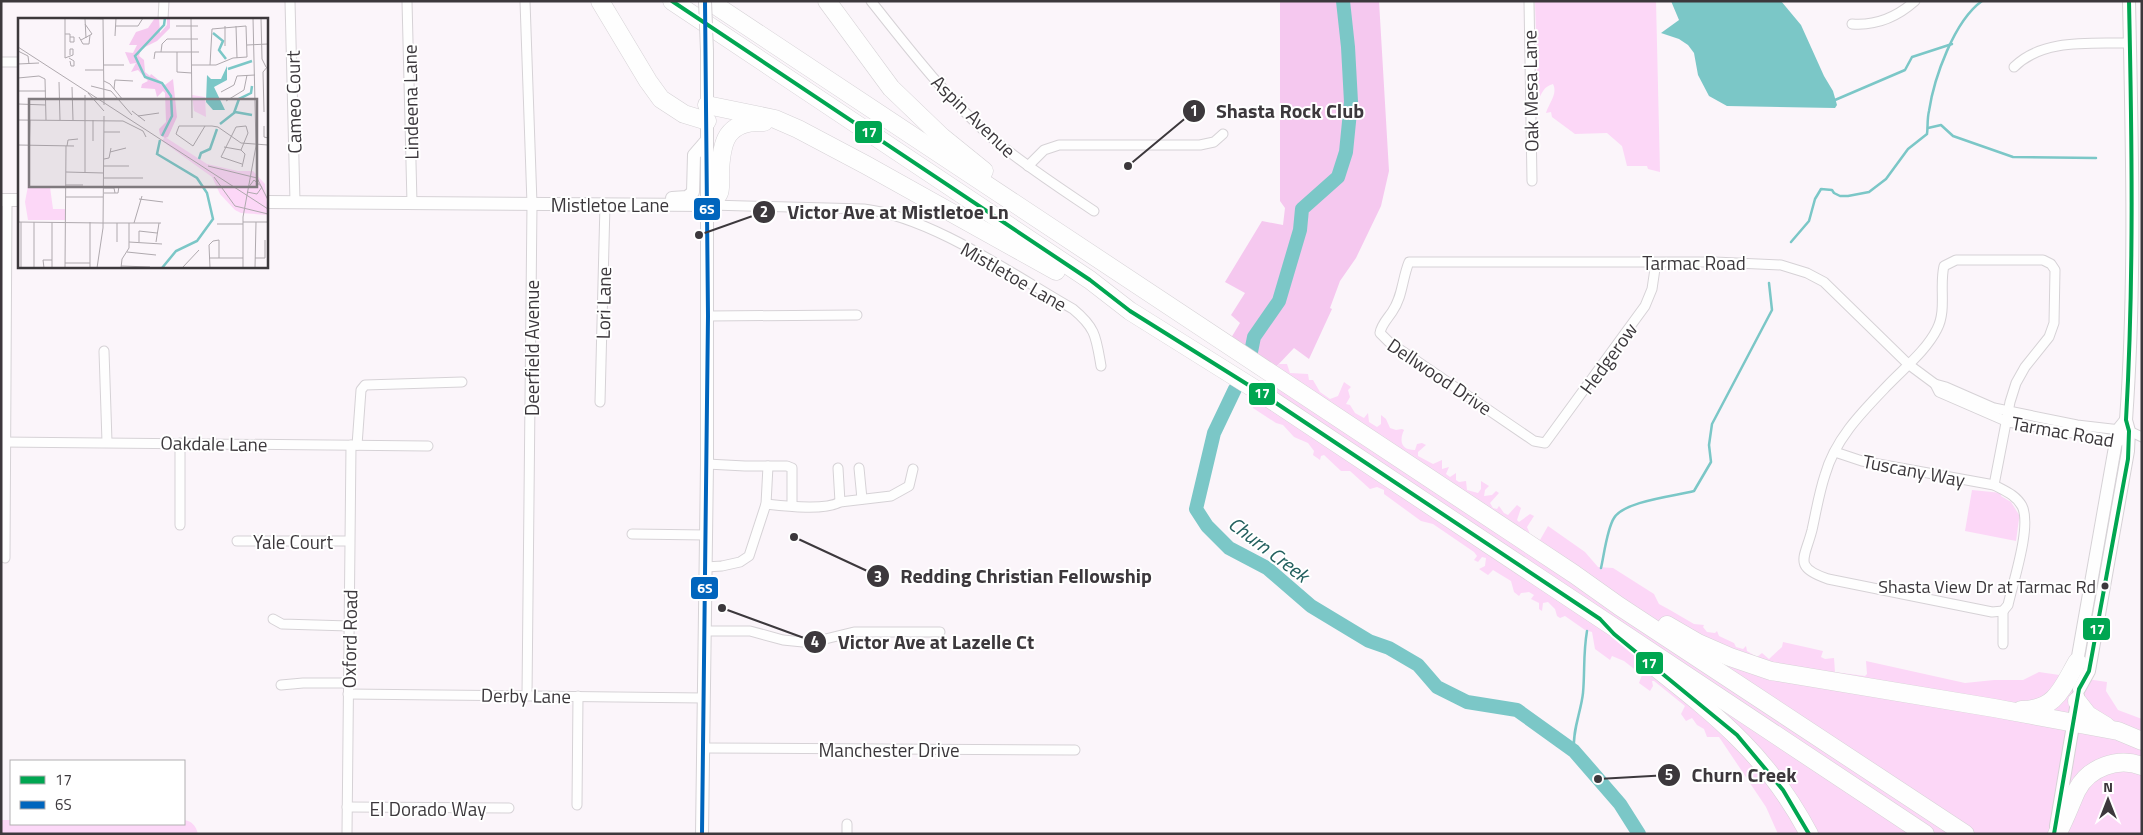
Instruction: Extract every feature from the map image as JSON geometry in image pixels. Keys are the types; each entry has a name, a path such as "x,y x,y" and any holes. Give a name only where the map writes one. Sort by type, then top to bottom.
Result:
{"highway":[{"path":"600,1 648,81 661,99 684,114 707,113 775,119 798,129 1028,254 1113,305 1130,311"},
{"path":"672,1 1090,280 1130,311 1258,391 1925,834"},
{"path":"709,1 1574,574 1640,621 1965,834"},
{"path":"827,1 878,72 912,110 942,138 1025,204 1039,219"},
{"path":"708,204 719,195 721,148 736,127 752,121 798,129"},
{"path":"1574,574 1621,598 1698,643 1744,663 1797,676 1994,708 2118,731"},
{"path":"1600,619 1621,640 1737,735 1783,790 1809,834"},
{"path":"1994,708 2030,710 2050,703 2062,689 2077,662"},
{"path":"2078,695 2096,721 2142,741"},
{"path":"2056,834 2067,816 2077,790 2092,773 2117,763 2129,762 2142,766"}],"main road":[{"path":"702,834 708,316 707,51 705,1"},
{"path":"2056,834 2078,695 2077,662 2124,433 2131,350 2136,131 2129,1"},
{"path":"643,205 649,200 688,196 694,189 694,155 707,140"},
{"name":"Mistletoe Lane","path":"268,202 708,204"},
{"path":"2078,695 2089,670 2128,459 2124,433"}],"street":[{"path":"163,18 164,1"},
{"name":"Cameo Court","path":"290,1 295,202"},
{"name":"Lindeena Lane","path":"407,1 412,203"},
{"name":"Deerfield Avenue","path":"525,1 532,204 527,695"},
{"name":"Aspin Avenue","path":"871,1 930,75 956,104 993,138 1028,166 1094,212"},
{"name":"Oak Mesa Lane","path":"1528,1 1532,181"},
{"path":"1852,24 1878,23 1891,18 1915,1"},
{"path":"2014,66 2030,54 2057,46 2130,43"},
{"path":"1,62 18,62"},
{"path":"1028,166 1044,150 1059,145 1200,145 1214,142 1223,134"},
{"path":"5,558 4,441 9,200"},
{"name":"Lori Lane","path":"600,402 605,204"},
{"name":"Mistletoe Lane","path":"708,204 864,209 884,211 908,219 952,240 1073,310 1094,331 1101,366"},
{"name":"Tuscany Way","path":"2003,611 1992,612 1828,579 1814,574 1806,567 1804,551 1811,534 1825,473 1835,452 1845,433 1862,412 1930,342 1938,327 1942,312 1942,274 1944,266 1956,260 2043,260 2051,264 2055,270 2054,323 2049,337 2025,366 2016,383 2009,411"},
{"name":"Tarmac Road","path":"1409,262 1771,263 1807,273 1834,290 1908,364 1935,384 1994,408 2142,437"},
{"name":"Dellwood Drive","path":"1409,262 1402,293 1394,310 1381,328 1381,336 1542,444"},
{"name":"Hedgerow","path":"1542,444 1547,442 1645,306 1652,289 1656,262"},
{"path":"708,316 832,317 857,315"},
{"path":"104,351 106,442"},
{"name":"Oxford Road","path":"347,834 350,541 354,445 361,390 366,385 462,382"},
{"name":"Tarmac Road","path":"1935,384 1939,392 2008,422 2124,433"},
{"path":"2003,644 2003,611 2008,605 2025,530 2025,517 2021,506 2014,496 1994,485 2009,411"},
{"name":"Oakdale Lane","path":"4,441 428,446"},
{"path":"180,443 180,525"},
{"name":"Tuscany Way","path":"1835,452 1862,461 1994,485"},
{"path":"707,464 787,466 792,468 792,505"},
{"path":"706,567 740,562 749,556 766,504 768,466"},
{"path":"838,468 840,502"},
{"path":"859,468 862,498"},
{"path":"766,504 833,506 840,502 862,498 891,496 909,486 914,469"},
{"path":"632,534 706,535"},
{"name":"Yale Court","path":"237,541 350,541"},
{"path":"273,619 282,624 349,626"},
{"path":"705,631 750,631 790,641 803,642 817,641 860,631 940,632"},
{"path":"281,685 348,683"},
{"name":"Derby Lane","path":"348,694 704,698"},
{"path":"577,805 578,696"},
{"name":"Manchester Drive","path":"704,748 1075,750"},
{"name":"El Dorado Way","path":"347,807 508,808"},
{"path":"847,824 847,834"}],"shaded area":[{"path":"1280,1 1379,1 1389,171 1381,206 1356,258 1340,281 1330,308 1332,309 1309,359 1294,348 1275,368 1231,338 1240,323 1231,315 1245,293 1225,282 1262,221 1283,225 1285,208 1280,201"},
{"path":"1535,1 1656,1 1660,172 1648,169 1647,166 1627,166 1622,146 1607,133 1575,134 1552,117 1551,112 1546,113 1554,95 1554,88 1553,84 1547,87 1538,100"},
{"path":"1279,364 1287,364 1290,373 1308,374 1309,380 1313,380 1320,392 1330,399 1338,396 1344,382 1351,387 1348,390 1350,397 1346,404 1350,405 1355,413 1364,418 1368,413 1369,422 1377,427 1381,424 1381,415 1386,419 1390,428 1404,430 1402,444 1410,450 1415,450 1417,444 1422,443 1426,445 1418,452 1418,456 1433,464 1442,460 1442,469 1449,467 1446,474 1450,477 1456,473 1456,480 1459,482 1466,481 1467,490 1478,493 1481,489 1481,481 1489,486 1485,490 1484,496 1492,495 1496,491 1499,493 1490,503 1493,508 1497,509 1499,506 1508,515 1517,505 1521,508 1517,520 1519,522 1530,514 1534,516 1527,527 1530,534 1540,540 1548,526 1585,552 1598,567 1613,568 1654,594 1659,604 1694,624 1704,625 1703,627 1707,632 1715,633 1717,631 1719,636 1734,643 1736,647 1743,649 1746,646 1747,651 1757,657 1762,653 1769,659 1782,647 1783,642 1823,651 1821,657 1825,659 1834,658 1835,672 1865,676 1867,674 1866,661 1965,683 2023,680 2039,672 2107,682 2106,691 2118,710 2142,719 2142,834 1778,834 1766,807 1719,737 1707,737 1704,729 1697,725 1692,718 1686,721 1681,714 1685,706 1654,681 1652,681 1653,686 1650,691 1639,683 1642,675 1624,661 1612,656 1610,660 1595,649 1592,632 1585,630 1565,616 1560,618 1557,616 1555,609 1548,602 1543,603 1542,611 1539,609 1539,603 1531,599 1534,595 1529,592 1521,593 1519,596 1514,592 1511,581 1493,570 1488,575 1479,569 1485,566 1486,558 1482,557 1478,562 1474,560 1477,556 1474,552 1433,524 1421,521 1384,494 1384,490 1377,487 1370,489 1350,471 1341,471 1324,455 1321,456 1320,460 1313,455 1314,451 1308,443 1294,437 1283,425 1276,423 1253,408 1252,400"},
{"path":"1972,490 2002,493 2001,496 2011,502 2021,518 2019,519 2016,541 1965,531"},
{"path":"1,820 10,820 10,825 185,825 185,820 193,824 198,834 1,834"}],"water":[{"path":"1671,1 1781,1 1801,25 1824,76 1833,91 1837,105 1835,108 1727,106 1709,96 1698,75 1694,53 1688,45 1679,39 1661,33 1679,20"}],"waterway":[{"name":"Churn Creek","path":"1251,352 1254,337 1279,301 1300,230 1302,209 1338,177 1346,152 1351,102 1343,1"},
{"path":"1791,242 1809,221 1815,199 1821,189 1832,190 1840,196 1869,192 1886,179 1908,149 1927,134 1928,117 1935,83 1947,51 1963,22 1982,1"},
{"path":"1835,100 1905,70 1912,57 1952,44"},
{"path":"1928,128 1941,125 1953,136 2013,157 2096,158"},
{"path":"1601,568 1609,529 1614,518 1620,512 1639,503 1694,491 1711,462 1709,445 1712,424 1772,310 1769,283"},
{"name":"Churn Creek","path":"1235,389 1214,433 1196,509 1207,526 1229,548 1267,568 1311,606 1369,641 1389,648 1418,665 1437,687 1467,702 1517,710 1574,751 1620,804 1639,834"},
{"path":"1574,751 1575,729 1583,693 1587,631"}],"transit line":[{"name":"17","path":"672,1 1090,280 1130,311 1258,391 1600,619 1614,634 1737,735 1783,790 1809,834"},
{"name":"6S","path":"702,834 708,316 705,1"},
{"name":"17","path":"2054,834 2079,689 2089,671 2128,459 2129,431 2126,420 2129,368 2132,210 2129,1"}],"place":[{"name":"Shasta Rock Club","path":"1128,166"},
{"name":"Victor Ave at Mistletoe Ln","path":"699,235"},
{"name":"Redding Christian Fellowship","path":"794,537"},
{"name":"Shasta View Dr at Tarmac Rd","path":"2105,586"},
{"name":"Victor Ave at Lazelle Ct","path":"722,608"},
{"name":"Churn Creek","path":"1598,779"}]}
